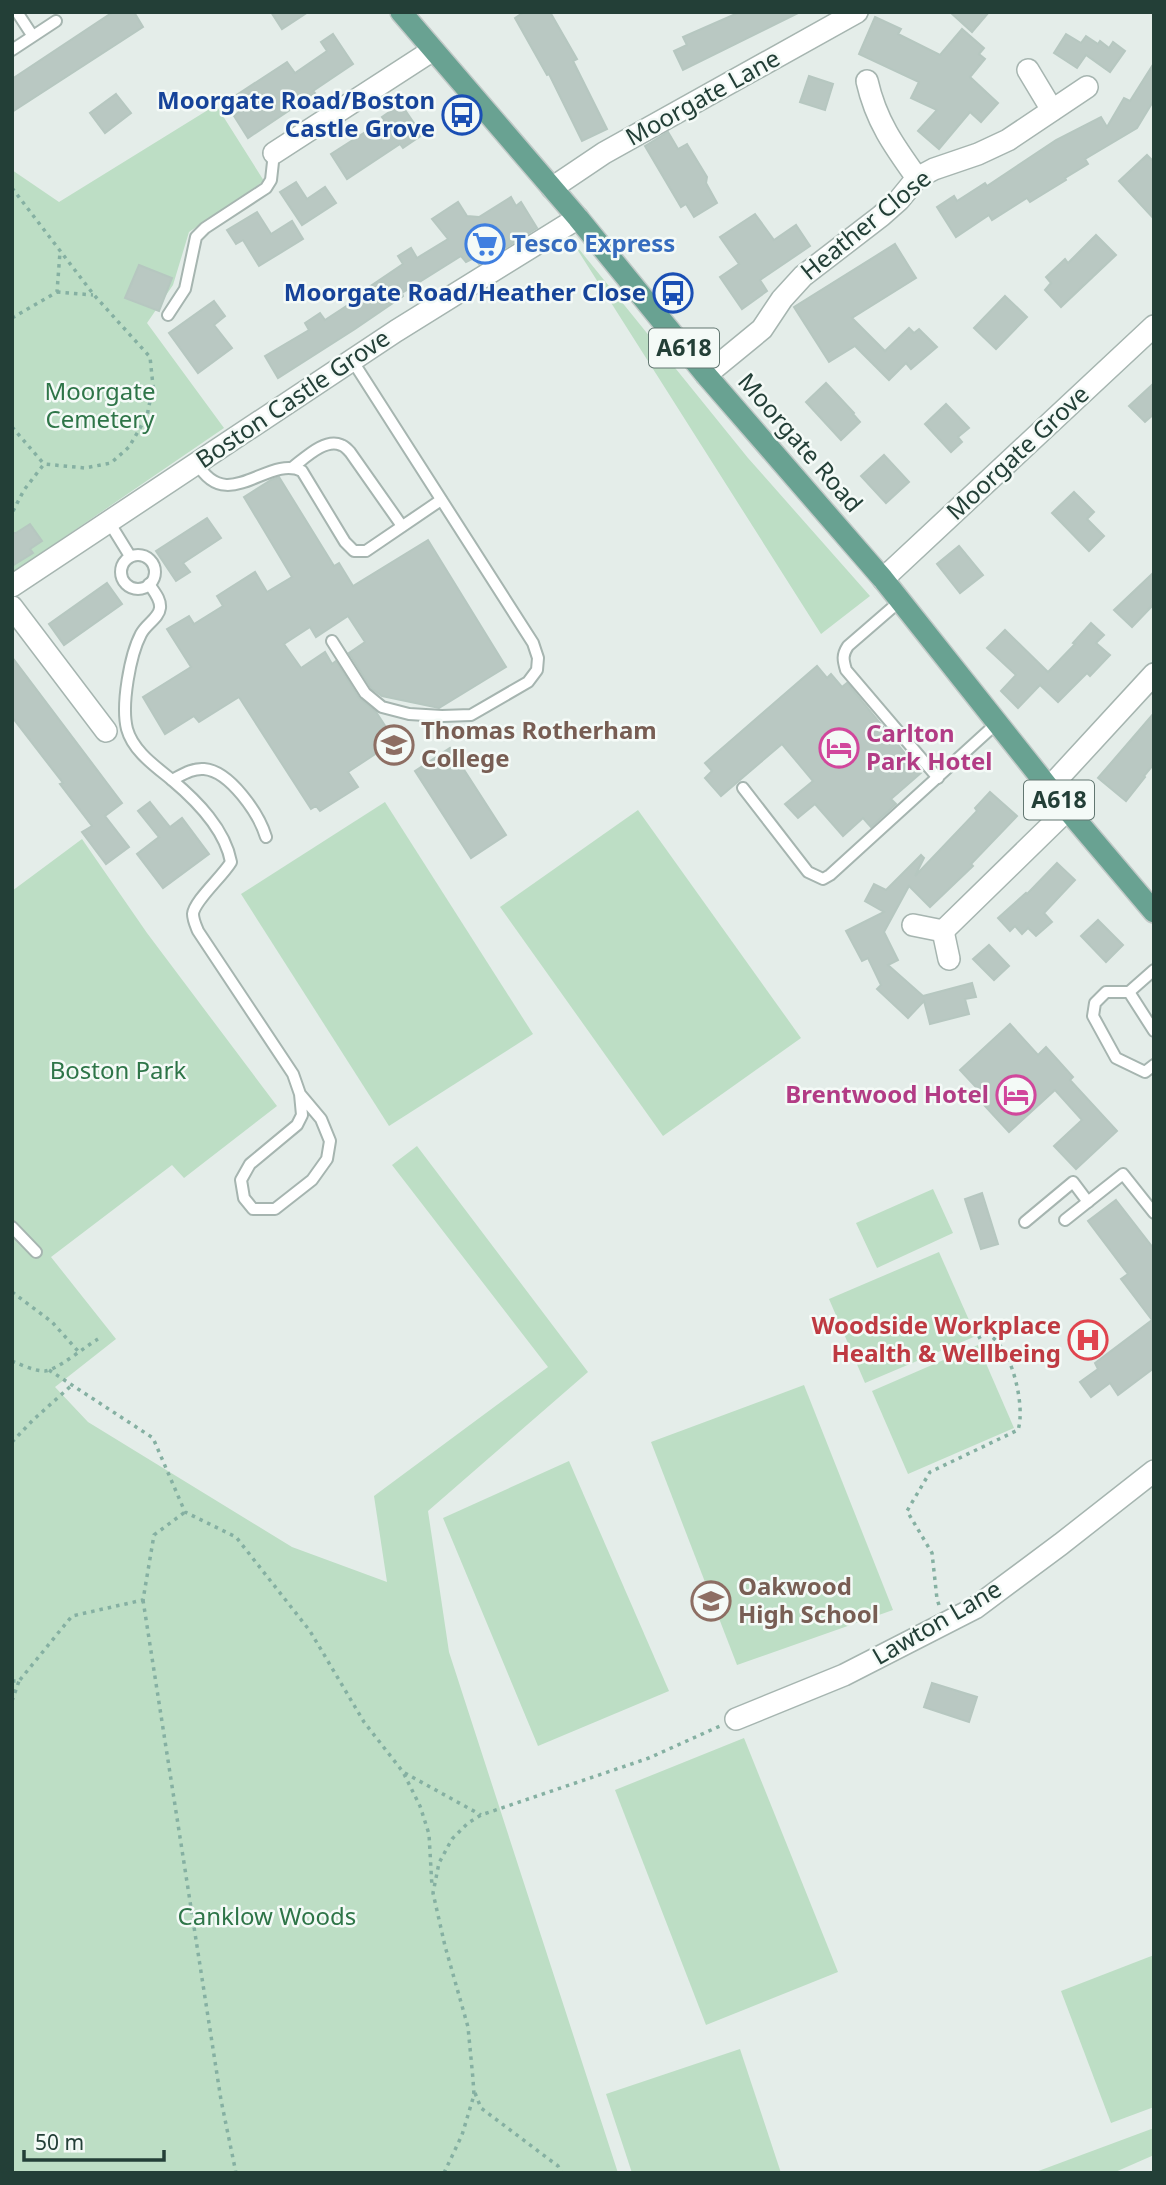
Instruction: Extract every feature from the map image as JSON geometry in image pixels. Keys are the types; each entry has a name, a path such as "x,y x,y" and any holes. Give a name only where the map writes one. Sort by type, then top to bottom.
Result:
{"main road":[{"name":"Moorgate Road","path":"401,12 578,218 706,375 883,579 1066,810 1154,912"}],"street":[{"name":"Moorgate Lane","path":"552,188 604,153 857,12"},
{"path":"274,153 433,50"},
{"path":"1028,70 1052,110"},
{"path":"867,81 876,114 889,139 917,178"},
{"name":"Heather Close","path":"706,375 762,329 782,299 803,276 881,216 917,178 1008,140 1087,87"},
{"name":"Boston Castle Grove","path":"12,586 352,360 578,218"},
{"name":"Moorgate Grove","path":"883,579 1154,326"},
{"path":"12,607 106,730"},
{"path":"1049,788 1154,674"},
{"path":"943,932 1066,810"},
{"path":"913,925 943,932"},
{"path":"943,932 949,959"},
{"name":"Lawton Lane","path":"736,1719 844,1675 975,1608 1154,1471"}],"lane":[{"path":"17,12 32,35"},
{"path":"12,50 56,21"},
{"path":"168,314 185,289 196,237 205,228 267,188 271,180 274,153"},
{"path":"332,641 365,693 382,708 409,714 471,715 528,682 537,670 538,658 533,643 352,360"},
{"path":"293,467 317,449 329,444 340,444 351,452 402,526"},
{"path":"197,463 205,476 214,483 240,484 281,468 293,467 302,471 345,542 354,551 366,551 441,500"},
{"path":"109,522 130,556"},
{"path":"141,555 153,564 155,575 149,584 133,588 123,582 122,564 130,556 141,555"},
{"path":"149,584 159,598 161,607 141,634 133,661 124,712 127,730 133,743 189,795 214,824 229,847 231,862 194,909 193,918 198,931 293,1074 300,1094 302,1115 297,1125 250,1164 241,1180 244,1198 253,1209 275,1209 313,1180 327,1159 330,1141 321,1119 300,1094"},
{"path":"900,601 848,646 843,660 846,670 938,778"},
{"path":"743,788 808,872 823,879 997,723"},
{"path":"172,780 190,771 213,771 228,781 248,803 266,837"},
{"path":"1154,970 1129,992 1106,992 1095,1003 1093,1016 1116,1058 1145,1072 1154,1065"},
{"path":"1129,992 1154,1031"},
{"path":"1065,1220 1124,1174 1154,1213"},
{"path":"1025,1222 1073,1182 1088,1202"},
{"path":"12,1227 36,1252"}],"path":[{"path":"12,188 94,295 150,357 153,386 147,416 129,447 111,463 85,468 44,464 12,427"},
{"path":"57,292 60,251"},
{"path":"12,318 57,292 94,295"},
{"path":"12,513 24,490 44,464"},
{"path":"12,1293 52,1322 79,1351"},
{"path":"947,1622 937,1599 932,1553 907,1511 930,1472 1018,1430 1021,1422 1020,1394 1004,1350 994,1337 986,1334 974,1340"},
{"path":"12,1361 39,1370 50,1370 98,1339"},
{"path":"50,1370 153,1438 185,1512 236,1536 310,1631 364,1722 403,1772 420,1806 429,1834 433,1893 438,1920 468,2027 474,2088 462,2134 444,2173"},
{"path":"12,1442 72,1385"},
{"path":"185,1512 154,1535 143,1600 221,2100 236,2173"},
{"path":"12,1702 19,1681 72,1616 143,1600"},
{"path":"12,1681 19,1681"},
{"path":"433,1893 439,1863 452,1839 468,1823 481,1815 649,1758 736,1719"},
{"path":"403,1772 481,1815"},
{"path":"474,2088 481,2108 558,2166 562,2173"}],"green space":[{"name":"Moorgate Cemetery","path":"216,105 264,181 189,232 173,285 147,323 224,428 12,573 12,170 59,202"},
{"path":"570,238 748,458 870,596 821,634"},
{"path":"385,802 533,1034 389,1126 241,894"},
{"path":"638,810 801,1038 663,1136 500,907"},
{"name":"Canklow Woods","path":"82,839 147,933 277,1106 184,1178 172,1165 51,1257 116,1339 55,1387 88,1422 292,1547 387,1582 374,1496 548,1367 392,1165 417,1146 588,1372 428,1511 449,1652 618,2173 12,2173 12,891"},
{"path":"933,1189 953,1233 877,1268 856,1223"},
{"path":"939,1252 976,1336 865,1383 829,1299"},
{"path":"978,1345 1014,1428 908,1474 872,1391"},
{"path":"804,1385 893,1610 737,1665 651,1442"},
{"path":"569,1461 669,1691 538,1746 443,1518"},
{"path":"744,1738 838,1972 706,2025 615,1790"},
{"path":"1154,1955 1154,2107 1111,2123 1061,1991"},
{"path":"740,2049 781,2173 632,2173 606,2094"},
{"path":"1154,2128 1154,2155 1113,2173 1033,2173"}],"building":[{"path":"113,12 134,12 143,27 12,112 12,79"},
{"path":"271,12 308,12 282,29"},
{"path":"524,12 550,12 577,59 573,61 607,129 582,141 549,74 547,75 515,18"},
{"path":"740,12 800,12 683,70 674,51 687,45 683,37"},
{"path":"950,12 989,12 972,32"},
{"path":"875,17 901,29 898,34 940,55 962,29 984,48 979,54 985,59 970,77 998,103 981,122 970,112 939,149 918,131 937,110 911,98 919,82 859,54"},
{"path":"333,34 353,64 248,138 234,116 240,111 232,98 287,62 295,73 327,51 321,42"},
{"path":"1066,34 1081,43 1086,36 1109,48 1113,42 1125,51 1110,72 1086,55 1077,68 1054,53"},
{"path":"1154,63 1154,100 1137,128 1085,159 1088,164 1030,202 1027,198 992,220 989,215 956,237 937,207 954,196 957,201 985,183 987,186 1056,140 1101,117 1107,127 1124,98 1130,101"},
{"path":"809,76 833,84 825,110 800,102"},
{"path":"116,94 131,113 105,133 90,113"},
{"path":"401,104 422,135 403,148 400,144 347,179 331,154 384,120 382,117"},
{"path":"668,132 678,149 687,144 707,177 706,183 717,203 694,217 686,204 681,207 645,146"},
{"path":"1147,155 1154,162 1154,219 1119,181"},
{"path":"296,182 307,199 325,187 336,203 302,225 280,192"},
{"path":"511,197 516,206 521,202 537,228 479,264 474,258 466,262 461,256 278,378 265,356 309,330 305,323 320,313 325,320 354,301 353,298 403,264 398,256 411,248 417,258 448,239 432,219 458,202 467,216 479,217"},
{"path":"257,212 271,234 292,221 303,239 259,266 243,240 236,244 227,230"},
{"path":"755,214 774,240 796,225 810,246 760,280 767,291 742,309 720,277 739,264 720,237"},
{"path":"1096,235 1116,255 1061,307 1045,290 1051,283 1046,277 1065,259 1068,263"},
{"path":"895,244 916,278 852,318 885,351 909,328 914,333 919,329 937,347 911,369 906,363 889,380 855,346 829,362 794,307"},
{"path":"139,265 172,278 159,311 125,298"},
{"path":"1005,296 1027,317 996,349 974,328"},
{"path":"214,301 225,316 214,325 232,348 198,373 169,333"},
{"path":"826,383 860,422 841,440 806,402"},
{"path":"1154,383 1154,414 1145,422 1129,406"},
{"path":"946,404 969,428 958,437 962,442 951,452 925,424"},
{"path":"884,455 909,482 886,503 861,476"},
{"path":"279,477 334,566 339,563 353,586 428,540 506,667 439,708 382,696 371,688 349,653 365,642 348,616 316,637 310,627 284,644 301,668 325,652 332,664 336,661 359,698 376,712 395,741 348,772 358,787 320,811 316,806 311,809 239,697 199,722 194,716 165,734 143,697 191,667 167,629 189,616 194,624 223,606 217,596 255,572 267,592 292,577 244,497"},
{"path":"1074,492 1094,512 1087,519 1104,536 1089,551 1052,513"},
{"path":"207,518 221,538 183,563 190,572 176,581 156,551"},
{"path":"30,524 42,541 30,549 33,553 12,566 12,533"},
{"path":"959,546 983,575 960,593 937,564"},
{"path":"1154,572 1154,604 1132,627 1114,610"},
{"path":"107,583 122,604 64,645 49,624"},
{"path":"1091,623 1104,635 1096,643 1110,655 1090,676 1087,673 1058,702 1040,685 1018,708 1001,691 1016,675 987,648 1005,630 1048,672"},
{"path":"12,657 122,803 105,816 129,847 106,864 82,832 92,826 12,717"},
{"name":"Carlton Park Hotel","path":"817,666 827,678 831,674 842,687 847,683 921,773 891,799 896,804 871,827 863,818 843,836 815,804 798,818 785,804 813,781 782,744 721,796 705,778 712,771 705,763"},
{"path":"1154,713 1154,764 1126,801 1098,778"},
{"path":"450,748 506,835 471,858 415,771"},
{"path":"990,792 1017,816 971,864 973,866 930,907 909,886 884,932 898,960 888,965 923,996 972,983 976,997 965,999 969,1014 930,1024 924,1001 908,1018 877,989 881,985 868,958 862,961 846,931 884,912 865,901 874,884 886,890 921,855 924,858 915,876 977,811 975,808"},
{"path":"150,802 170,827 182,818 209,854 163,888 137,854 159,837 138,811"},
{"path":"1057,863 1075,880 1044,913 1052,922 1036,936 1028,928 1022,934 1015,926 1010,931 998,918 1027,894"},
{"path":"1098,920 1123,945 1106,962 1081,936"},
{"path":"989,945 1009,966 994,980 973,959"},
{"name":"Brentwood Hotel","path":"1010,1024 1038,1055 1046,1047 1073,1077 1070,1080 1117,1131 1076,1169 1054,1146 1082,1120 1055,1090 1009,1132 984,1105 988,1100 960,1070"},
{"path":"982,1193 998,1244 981,1249 965,1199"},
{"path":"1116,1200 1154,1249 1154,1368 1118,1395 1110,1383 1091,1397 1080,1382 1098,1369 1095,1363 1152,1320 1121,1279 1128,1274 1088,1221"},
{"path":"932,1683 977,1697 969,1722 924,1707"}],"place":[{"name":"Moorgate Road/Boston Castle Grove","path":"462,115"},
{"name":"Tesco Express","path":"485,244"},
{"name":"Moorgate Road/Heather Close","path":"673,293"},
{"name":"Thomas Rotherham College","path":"394,745"},
{"name":"Carlton Park Hotel","path":"839,748"},
{"name":"Brentwood Hotel","path":"1016,1095"},
{"name":"Woodside Workplace Health & Wellbeing","path":"1088,1340"},
{"name":"Oakwood High School","path":"711,1601"}],"park label":[{"name":"Boston Park","path":"118,1071"}]}
